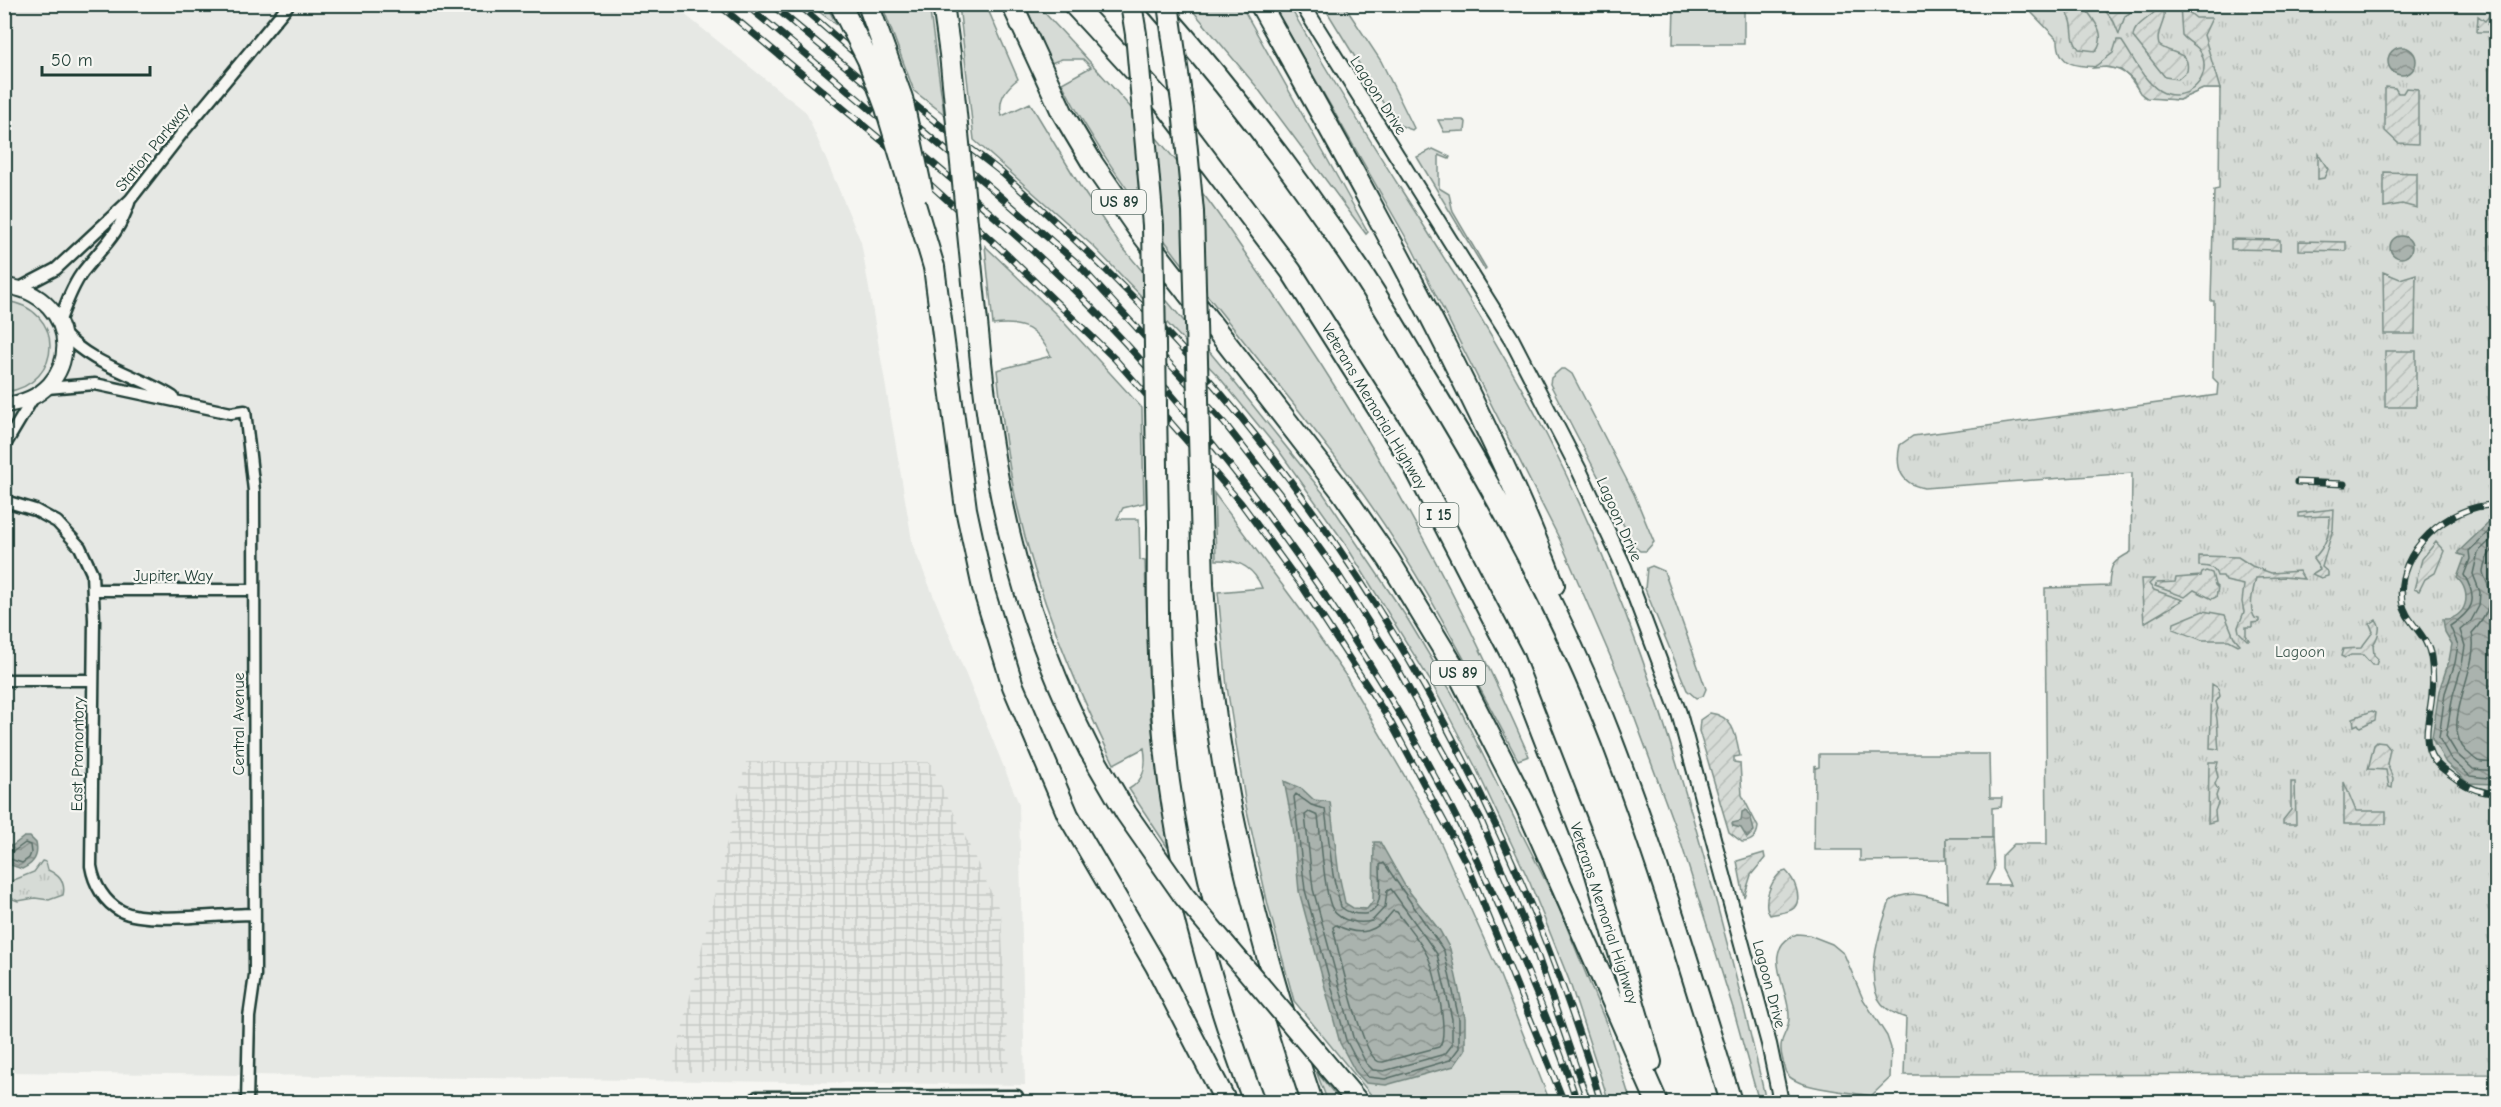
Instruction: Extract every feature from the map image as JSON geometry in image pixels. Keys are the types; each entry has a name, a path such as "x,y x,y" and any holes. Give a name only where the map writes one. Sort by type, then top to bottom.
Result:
{"highway":[{"path":"840,4 859,41 880,91 934,267"},
{"path":"868,4 888,54 909,123 934,267 966,509 983,588 1013,686 1068,815 1156,966 1226,1102"},
{"path":"943,4 953,81 981,362 996,480 1014,555 1046,654 1089,749 1126,813 1170,878 1358,1102"},
{"name":"US 89","path":"1012,4 1062,112 1094,164 1138,229 1342,492 1389,560 1448,657 1526,806 1658,1102"},
{"name":"Veterans Memorial Highway","path":"1073,4 1164,103 1292,271 1413,464 1513,658 1593,864 1662,1102"},
{"path":"1131,4 1145,115 1153,225 1161,704 1173,810 1197,924 1220,1006 1254,1102"},
{"path":"1156,4 1261,131 1356,263 1467,444 1537,574 1610,736"},
{"path":"1168,4 1183,109 1193,212 1203,584 1217,732 1236,836 1254,915 1312,1102"},
{"path":"1260,4 1410,273 1487,430 1539,544 1668,897 1731,1102"}],"street":[{"name":"Station Parkway","path":"20,288 56,269 130,200 289,4"},
{"name":"Lagoon Drive","path":"1302,4 1511,338 1580,472 1624,567 1679,713 1769,1044 1781,1102"},
{"path":"4,405 33,398 47,388 58,374 64,356 62,326 69,297 82,274 122,223 130,200"},
{"path":"4,286 20,288 49,305 62,326"},
{"name":"Central Avenue","path":"62,326 76,348 96,360 155,386 180,402"},
{"name":"Central Avenue","path":"47,388 95,384 231,413 245,411 254,491 253,914 255,975 249,1017 248,1102"},
{"path":"5,501 5,444 33,398"},
{"name":"East Promontory","path":"5,501 34,510 57,522 80,547 92,573 91,866 94,882 106,898 122,911 142,916 253,914"},
{"name":"Jupiter Way","path":"93,590 253,590"},
{"path":"4,680 93,680"},
{"path":"758,1097 1017,1099"}],"shaded area":[{"path":"5,5 673,5 806,112 861,242 913,546 1019,804 1025,1085 5,1072"},
{"path":"746,762 930,762 1001,913 1009,1072 672,1072"}],"green space":[{"path":"810,5 826,5 837,25"},
{"path":"882,5 929,5 944,114 914,91"},
{"path":"959,5 986,5 1018,79 1004,95 1001,105 1002,116 1030,103 1080,186 1118,242 1323,493 1407,618 1452,693 1559,908 1608,1028 1631,1102 1609,1102 1569,980 1530,883 1475,766 1431,682 1344,542 1277,448 1219,377 1093,246 974,140"},
{"path":"1025,5 1037,5 1166,149 1214,208 1299,331 1373,448 1407,508 1470,630 1529,756 1518,760 1439,614 1373,509 1307,420 1177,257 1130,194 1102,151 1062,83 1091,67 1083,59 1062,59 1051,63"},
{"path":"1188,5 1241,5 1368,232 1366,234 1256,86"},
{"path":"1273,5 1289,5 1353,113 1486,326 1547,436 1573,490 1620,598 1677,765 1710,879 1766,1102 1759,1102 1733,1008 1682,846 1621,681 1560,540 1412,248"},
{"path":"1323,5 1344,5 1381,61 1414,128 1412,130 1399,125 1391,116"},
{"path":"1674,5 1744,5 1744,44 1673,44"},
{"name":"Lagoon","path":"2028,5 2496,5 2496,1074 1904,1075 1906,1018 1882,1004 1874,982 1876,954 1890,901 1912,894 1948,902 1946,838 1992,838 1994,869 1986,885 2010,885 2002,869 2002,856 2014,844 2047,844 2045,588 2109,586 2113,564 2131,552 2132,473 1924,488 1909,483 1901,473 1898,460 1900,445 1913,436 2217,395 2218,383 2213,378 2214,301 2211,301 2214,190 2219,189 2220,89 2203,89 2179,100 2144,97 2124,72 2111,68 2081,66 2065,59 2060,52 2058,40 2030,11"},
{"path":"2059,5 2083,5 2100,32 2096,51 2079,49 2073,38 2070,17"},
{"path":"2101,5 2142,5 2125,16 2119,34 2114,22"},
{"path":"2160,5 2164,19 2158,39 2159,45 2186,59 2187,71 2178,79 2165,77 2133,37 2140,24"},
{"path":"2180,5 2196,18 2212,18 2204,35 2220,89 2203,89 2179,100 2147,98 2140,93 2133,80 2121,70 2106,67 2093,68 2113,53 2117,40 2121,40 2154,87 2160,91 2177,95 2193,89 2202,76 2203,58 2197,47 2182,35"},
{"path":"2490,15 2488,25 2496,29 2496,32 2477,32 2478,16 2485,21"},
{"path":"2385,87 2395,88 2398,93 2403,93 2406,88 2418,89 2418,144 2398,143 2385,131"},
{"path":"1438,120 1463,120 1466,122 1465,131 1444,132"},
{"path":"1433,149 1450,157 1449,159 1439,155 1439,188 1449,194 1453,212 1486,268 1485,270 1417,157"},
{"path":"2318,154 2328,169 2324,178 2318,179"},
{"path":"2384,172 2417,173 2417,208 2402,204 2384,207"},
{"path":"2231,239 2280,240 2280,250 2231,249"},
{"path":"2299,241 2346,242 2346,251 2299,250"},
{"path":"985,246 1057,315 1142,408 1144,503 1123,508 1117,519 1139,519 1140,560 1145,561 1150,715 1168,848 1129,789 1139,781 1144,772 1144,748 1114,764 1084,701 1035,572 1013,488 997,370 1051,356 1041,339 1029,329 1013,324 993,325"},
{"path":"2383,272 2400,279 2416,274 2415,334 2384,334"},
{"path":"5,301 25,307 39,317 47,331 50,346 47,362 39,375 25,386 5,392"},
{"path":"2385,351 2416,351 2416,407 2385,407"},
{"path":"1561,369 1572,374 1634,494 1654,542 1646,551 1640,551 1635,547 1550,384 1551,378"},
{"path":"1214,493 1300,609 1346,676 1431,821 1497,968 1550,1102 1377,1102 1294,1001 1268,905 1246,806 1227,687 1218,592 1262,588 1255,575 1244,566 1231,561 1216,560"},
{"path":"2334,509 2333,529 2322,567 2328,572 2328,576 2321,578 2312,574 2320,569 2313,559 2326,539 2330,516 2299,517 2299,513"},
{"path":"2436,542 2444,551 2435,573 2425,579 2419,591 2414,589 2422,559"},
{"path":"2199,556 2238,557 2252,566 2271,573 2299,571 2304,579 2256,578 2252,609 2259,622 2252,623 2252,627 2246,627 2249,640 2247,640 2239,632 2238,627 2244,612 2242,602 2244,585 2226,581 2223,576 2217,576 2213,569 2199,566"},
{"path":"1652,566 1664,571 1706,689 1703,696 1696,698 1687,690 1645,589 1647,568"},
{"path":"2206,571 2212,573 2218,588 2216,597 2212,599 2194,590 2185,597 2155,586 2157,583 2175,582 2176,578 2201,576"},
{"path":"2141,579 2154,579 2149,584 2154,590 2183,600 2144,623"},
{"path":"2203,611 2225,615 2234,637 2240,644 2229,640 2202,640 2173,629 2174,623"},
{"path":"2376,620 2379,629 2373,645 2374,655 2378,659 2376,665 2372,665 2363,655 2351,655 2345,658 2341,656 2343,649 2361,648 2373,632 2370,624"},
{"path":"2212,684 2218,688 2220,696 2216,702 2219,749 2210,748"},
{"path":"2372,711 2376,713 2375,720 2360,727 2358,724 2354,726 2353,718"},
{"path":"1710,713 1724,718 1735,734 1740,756 1734,757 1734,762 1740,763 1742,795 1758,827 1755,836 1749,841 1742,842 1729,832 1699,731 1700,720"},
{"path":"2377,742 2385,743 2390,749 2387,764 2393,778 2392,788 2389,787 2386,770 2368,769 2374,745"},
{"path":"1819,754 1989,754 1990,798 2002,798 2001,807 1992,808 1992,838 1946,838 1946,860 1860,861 1860,850 1814,850 1815,765 1816,768 1819,767"},
{"path":"2209,762 2218,762 2216,770 2218,777 2215,784 2218,790 2216,796 2218,803 2215,811 2216,821 2208,823"},
{"path":"2291,782 2295,782 2296,824 2283,824 2283,820 2291,810"},
{"path":"2344,782 2356,811 2386,811 2386,824 2344,824"},
{"path":"1764,853 1765,858 1751,875 1744,897 1737,861"},
{"path":"42,861 46,862 48,870 61,880 63,895 49,900 35,898 18,901 10,898 9,882 34,872"},
{"path":"1786,871 1798,894 1797,904 1789,911 1770,915 1767,899 1770,888 1780,873"},
{"path":"1797,934 1809,935 1832,944 1844,954 1863,999 1887,1036 1891,1048 1890,1078 1871,1096 1802,1083 1793,1079 1785,1071 1781,1046 1789,1017 1778,959 1779,949"},
{"path":"1316,1071 1341,1102 1328,1102"}],"water":[{"path":"2402,47 2412,51 2416,61 2412,71 2402,75 2392,71 2388,61 2392,51"},
{"path":"2401,236 2409,239 2412,247 2409,255 2401,258 2393,255 2390,247 2393,239"},
{"path":"2496,516 2496,784 2468,783 2446,763 2432,738 2439,691 2452,644 2445,632 2443,619 2458,615 2465,604 2465,590 2457,578 2465,556 2458,552"},
{"path":"1284,781 1302,789 1314,800 1330,802 1339,875 1345,903 1353,908 1367,909 1373,901 1374,842 1380,842 1405,886 1440,931 1450,949 1465,1018 1465,1050 1454,1066 1386,1085 1366,1083 1355,1071 1340,1043 1299,891 1293,827"},
{"path":"1746,810 1751,818 1754,831 1747,838 1741,828 1733,826 1732,823 1741,821 1742,812"},
{"path":"24,837 30,837 36,843 36,856 30,865 22,869 5,863 5,844 12,846"}],"railway":[{"path":"718,4 881,140 1000,248 1115,359 1241,503 1304,589 1390,721 1468,866 1564,1102"},
{"path":"745,4 848,90 1045,262 1099,315 1164,386 1225,459 1283,536 1338,615 1389,696 1436,780 1480,865 1519,952 1557,1045 1577,1102"},
{"path":"771,4 984,182 1078,264 1225,424 1286,502 1338,574 1398,669 1481,820 1537,954 1588,1102"},
{"path":"798,4 931,118 1002,173 1087,251 1197,366 1274,459 1345,557 1409,660 1467,766 1518,875 1563,987 1601,1102"},
{"path":"2297,482 2344,484"},
{"path":"2496,505 2478,507 2460,513 2429,534 2416,549 2407,565 2402,583 2404,608 2425,641 2431,657 2432,688 2427,727 2430,753 2441,767 2465,785 2479,791 2496,793"}]}
